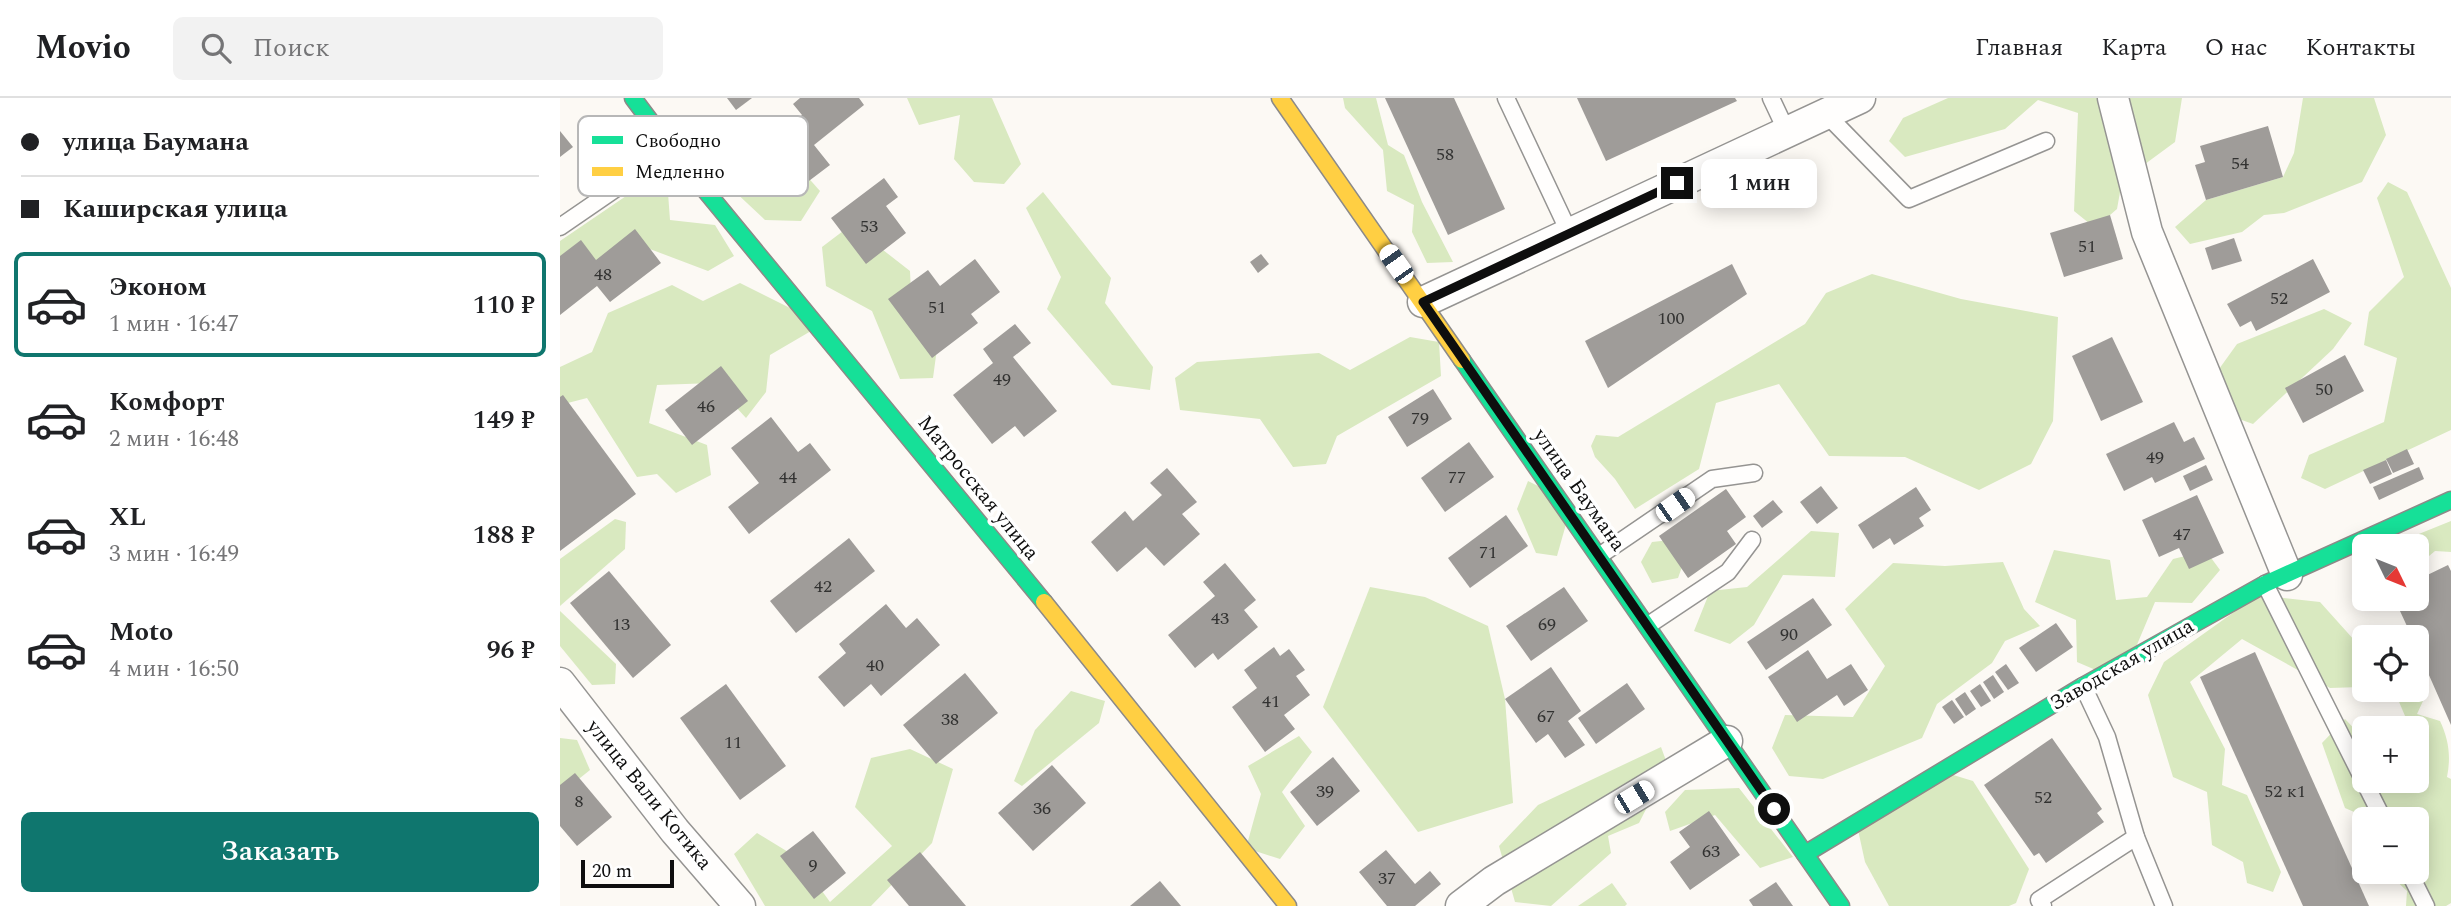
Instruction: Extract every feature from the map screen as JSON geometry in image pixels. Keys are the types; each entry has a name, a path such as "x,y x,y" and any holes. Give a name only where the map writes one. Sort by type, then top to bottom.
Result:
{"street":[{"name":"Матросская улица","path":"634,98 647,116"},
{"name":"улица Баумана","path":"1280,98 1841,906"},
{"path":"1423,302 1860,98"},
{"path":"2113,98 2147,232 2276,579"},
{"name":"Матросская улица","path":"710,196 964,502 1288,906"},
{"name":"Заводская улица","path":"1805,854 2083,686 2276,579 2451,500"},
{"name":"улица Вали Котика","path":"560,683 675,831 740,906"},
{"path":"1461,906 1494,881 1727,741"}],"lane":[{"path":"1506,98 1570,234"},
{"path":"1771,98 1787,132"},
{"path":"1826,114 1909,199 2046,141"},
{"path":"560,227 605,196"},
{"path":"1599,556 1712,479 1754,474"},
{"path":"1647,626 1728,572 1752,540"},
{"path":"2276,579 2378,807"},
{"path":"2083,686 2108,737 2136,837 2164,906"},
{"path":"2036,904 2136,837"},
{"path":"2415,884 2426,906"}],"green space":[{"path":"907,98 992,98 1021,164 1004,184 974,182 954,159 960,115 919,125"},
{"path":"1343,98 1376,98 1388,145 1404,155 1422,202 1453,262 1427,263 1412,232 1414,205 1387,191 1383,150 1345,108"},
{"path":"1948,98 2182,98 2175,142 2122,181 2117,209 2095,228 2074,211 2078,113 2038,100 2005,129 1905,157 1889,141 1903,118"},
{"path":"2303,98 2374,98 2386,135 2362,182 2284,213 2264,215 2242,232 2190,244 2175,227 2206,200 2283,177 2294,153"},
{"path":"808,177 820,191 801,221 765,220 740,196 808,196"},
{"path":"2388,182 2407,192 2451,288 2451,430 2325,489 2301,478 2309,455 2384,422 2397,358 2364,345 2369,312 2404,277 2377,198"},
{"path":"1043,192 1111,278 1105,303 1153,367 1150,390 1112,385 1047,309 1061,277 1026,208"},
{"path":"626,196 668,196 670,220 715,225 734,256 708,271 634,243 560,277 560,241"},
{"path":"851,225 910,271 912,314 938,341 933,378 900,379 872,311 826,286 822,247"},
{"path":"1872,274 1961,299 2058,317 2053,421 2031,464 1979,490 1905,457 1829,456 1779,384 1716,403 1699,469 1635,509 1615,479 1595,457 1591,446 1596,435 1618,437 1805,324 1826,293"},
{"path":"740,283 796,311 811,331 770,355 766,392 746,418 714,383 657,385 649,423 707,445 711,475 676,493 657,474 637,477 587,398 560,405 560,367 592,352 608,313 672,285 703,301"},
{"path":"2324,309 2352,323 2333,349 2253,424 2225,414 2214,376 2237,344"},
{"path":"1410,337 1439,342 1441,376 1337,436 1326,464 1293,467 1260,419 1180,410 1175,378 1197,362 1319,353 1350,370"},
{"path":"1528,481 1572,503 1557,556 1536,553 1517,509"},
{"path":"615,519 626,522 625,549 560,606 560,559"},
{"path":"2451,521 2451,552 2435,551 2429,556 2429,534 2419,534"},
{"path":"1811,531 1839,533 1835,577 1783,575 1754,625 1730,644 1694,631 1710,591 1747,587"},
{"path":"1679,539 1687,553 1678,578 1652,583 1641,562 1652,542"},
{"path":"2054,550 2110,560 2116,600 2147,597 2173,559 2206,551 2220,570 2192,603 2155,602 2136,647 2098,671 2077,662 2076,620 2035,602"},
{"path":"2003,562 2024,609 2040,626 2005,641 1992,663 1937,704 1922,738 1823,779 1789,776 1772,748 1785,715 1853,717 1885,666 1845,609 1893,563 1945,566"},
{"path":"1370,587 1425,597 1488,626 1505,699 1513,803 1418,832 1323,707"},
{"path":"2258,595 2320,602 2352,638 2352,687 2330,688 2242,639 2190,682 2225,749 2222,785 2247,795 2281,872 2273,892 2247,883 2243,862 2212,845 2207,792 2173,777 2148,695 2164,662"},
{"path":"560,611 616,664 615,684 592,685 560,646"},
{"path":"1071,691 1105,701 1099,723 1022,786 1014,781 1035,730"},
{"path":"2399,702 2423,702 2417,714 2424,716 2405,716"},
{"path":"2429,718 2440,721 2448,749 2447,777 2451,779 2451,903 2446,906 2406,906 2407,891 2400,884 2429,884 2429,807 2352,807 2352,811 2345,808 2322,743 2345,719 2352,726 2352,793 2429,793"},
{"path":"1299,736 1312,752 1282,792 1305,826 1280,859 1246,848 1261,794 1248,766"},
{"path":"560,738 577,740 590,770 560,794"},
{"path":"1661,747 1668,766 1639,823 1608,836 1611,853 1551,906 1515,902 1499,846 1538,805"},
{"path":"910,749 953,769 932,843 871,906 765,906 734,854 757,833 798,858 830,902 892,846 855,807 871,758"},
{"path":"1950,774 1973,781 2029,869 2016,903 2009,906 1889,906 1865,862 1858,830"},
{"path":"1739,788 1793,857 1760,868 1715,815 1670,831 1665,812 1685,790"},
{"path":"1612,883 1627,904 1625,906 1578,906"}],"building":[{"path":"727,98 752,98 736,110"},
{"path":"800,98 859,98 864,105 814,145 830,165 808,182 808,116 801,116 793,104"},
{"path":"1385,98 1454,98 1505,209 1448,235"},
{"path":"1577,98 1735,98 1737,101 1606,161"},
{"path":"2268,126 2283,177 2206,200 2195,165 2205,162 2200,146"},
{"path":"560,131 573,147 560,157"},
{"path":"884,178 898,197 886,206 906,233 866,264 831,218"},
{"path":"2110,215 2123,259 2064,277 2050,233"},
{"path":"635,229 661,263 610,302 597,286 560,315 560,256 581,240 596,260"},
{"path":"2234,238 2242,261 2212,270 2205,248"},
{"path":"1261,254 1269,264 1258,273 1250,262"},
{"path":"975,259 1000,292 971,314 978,323 932,358 888,299 928,270 940,286"},
{"path":"2313,259 2330,292 2256,331 2251,321 2240,327 2227,304"},
{"path":"1732,264 1747,294 1608,388 1585,341"},
{"path":"1015,324 1031,343 1013,357 1057,411 1024,437 1015,426 992,444 953,395 993,363 983,349"},
{"path":"2112,337 2143,402 2101,421 2072,356"},
{"path":"2345,355 2364,391 2303,423 2285,388"},
{"path":"721,366 748,401 692,445 665,410"},
{"path":"1433,389 1452,419 1407,447 1388,417"},
{"path":"563,395 636,494 560,551 560,397"},
{"path":"771,417 798,452 810,443 831,470 749,534 728,507 759,483 731,448"},
{"path":"2174,422 2184,442 2194,437 2205,459 2155,483 2152,477 2124,491 2106,454"},
{"path":"1469,442 1494,477 1445,512 1421,478"},
{"path":"2407,449 2414,464 2393,473 2386,459"},
{"path":"2386,460 2392,474 2370,484 2363,470"},
{"path":"2206,465 2213,480 2190,491 2183,476"},
{"path":"2419,467 2424,479 2379,500 2373,487"},
{"path":"1167,468 1197,502 1182,514 1200,534 1164,566 1146,547 1117,572 1091,542 1125,511 1133,521 1162,495 1150,483"},
{"path":"1821,486 1838,508 1817,524 1800,502"},
{"path":"1916,487 1931,510 1919,518 1924,526 1894,545 1890,538 1873,549 1858,525"},
{"path":"1726,489 1746,517 1727,531 1736,544 1688,578 1659,536"},
{"path":"2197,495 2224,553 2189,569 2179,548 2159,557 2142,520"},
{"path":"1773,500 1783,512 1762,528 1753,516"},
{"path":"1506,515 1528,546 1470,588 1448,558"},
{"path":"849,538 875,571 796,633 770,601"},
{"path":"1225,563 1256,600 1244,610 1258,627 1218,660 1213,653 1195,668 1168,635 1215,596 1203,582"},
{"path":"2448,565 2451,571 2451,725 2429,675 2429,625 2406,625 2400,611 2429,611 2429,574"},
{"path":"609,571 671,645 633,678 570,603"},
{"path":"1564,587 1588,621 1531,661 1506,626"},
{"path":"1813,598 1832,625 1766,670 1747,642"},
{"path":"886,604 906,628 917,618 940,645 881,696 871,684 844,707 818,677 846,653 839,644"},
{"path":"2056,623 2073,647 2036,672 2019,648"},
{"path":"1274,647 1280,656 1289,649 1305,670 1296,676 1310,695 1284,715 1295,729 1265,752 1232,707 1257,688 1244,670"},
{"path":"1808,650 1827,679 1851,664 1868,690 1844,706 1837,695 1797,722 1768,677"},
{"path":"2255,652 2352,868 2352,884 2359,884 2369,906 2303,906 2200,677"},
{"path":"2006,664 2019,683 2008,690 1995,672"},
{"path":"1551,667 1581,711 1568,721 1585,745 1565,758 1548,734 1536,743 1505,699"},
{"path":"965,673 998,713 936,764 903,725"},
{"path":"1993,675 2004,692 1994,699 1983,682"},
{"path":"1627,683 1645,709 1596,744 1578,718"},
{"path":"726,684 786,766 740,800 680,718"},
{"path":"1980,684 1991,701 1981,707 1970,691"},
{"path":"1965,692 1976,709 1966,716 1955,699"},
{"path":"1952,700 1964,717 1954,724 1942,707"},
{"path":"2052,738 2102,809 2097,813 2104,822 2046,863 2039,853 2034,856 1984,785"},
{"path":"1333,757 1360,791 1317,826 1290,792"},
{"path":"1052,765 1086,803 1033,851 998,813"},
{"path":"575,773 612,817 577,846 560,826 560,785"},
{"path":"1709,811 1740,855 1690,890 1670,862 1690,847 1679,832"},
{"path":"813,831 846,873 814,899 780,856"},
{"path":"1386,850 1415,884 1430,871 1441,884 1415,906 1387,906 1359,872"},
{"path":"920,852 966,906 909,906 887,880"},
{"path":"1160,881 1181,906 1130,906"},
{"path":"1776,882 1793,906 1753,906 1749,900"}],"traffic: fast":[{"path":"633,98 646,116"},
{"path":"710,196 1044,602"},
{"path":"1462,360 1841,906"},
{"path":"1805,854 2083,686 2265,584 2451,500"}],"traffic: slow":[{"path":"1280,98 1462,360"},
{"path":"1044,602 1288,906"}],"route":[{"path":"1677,183 1423,302 1774,809"}]}
